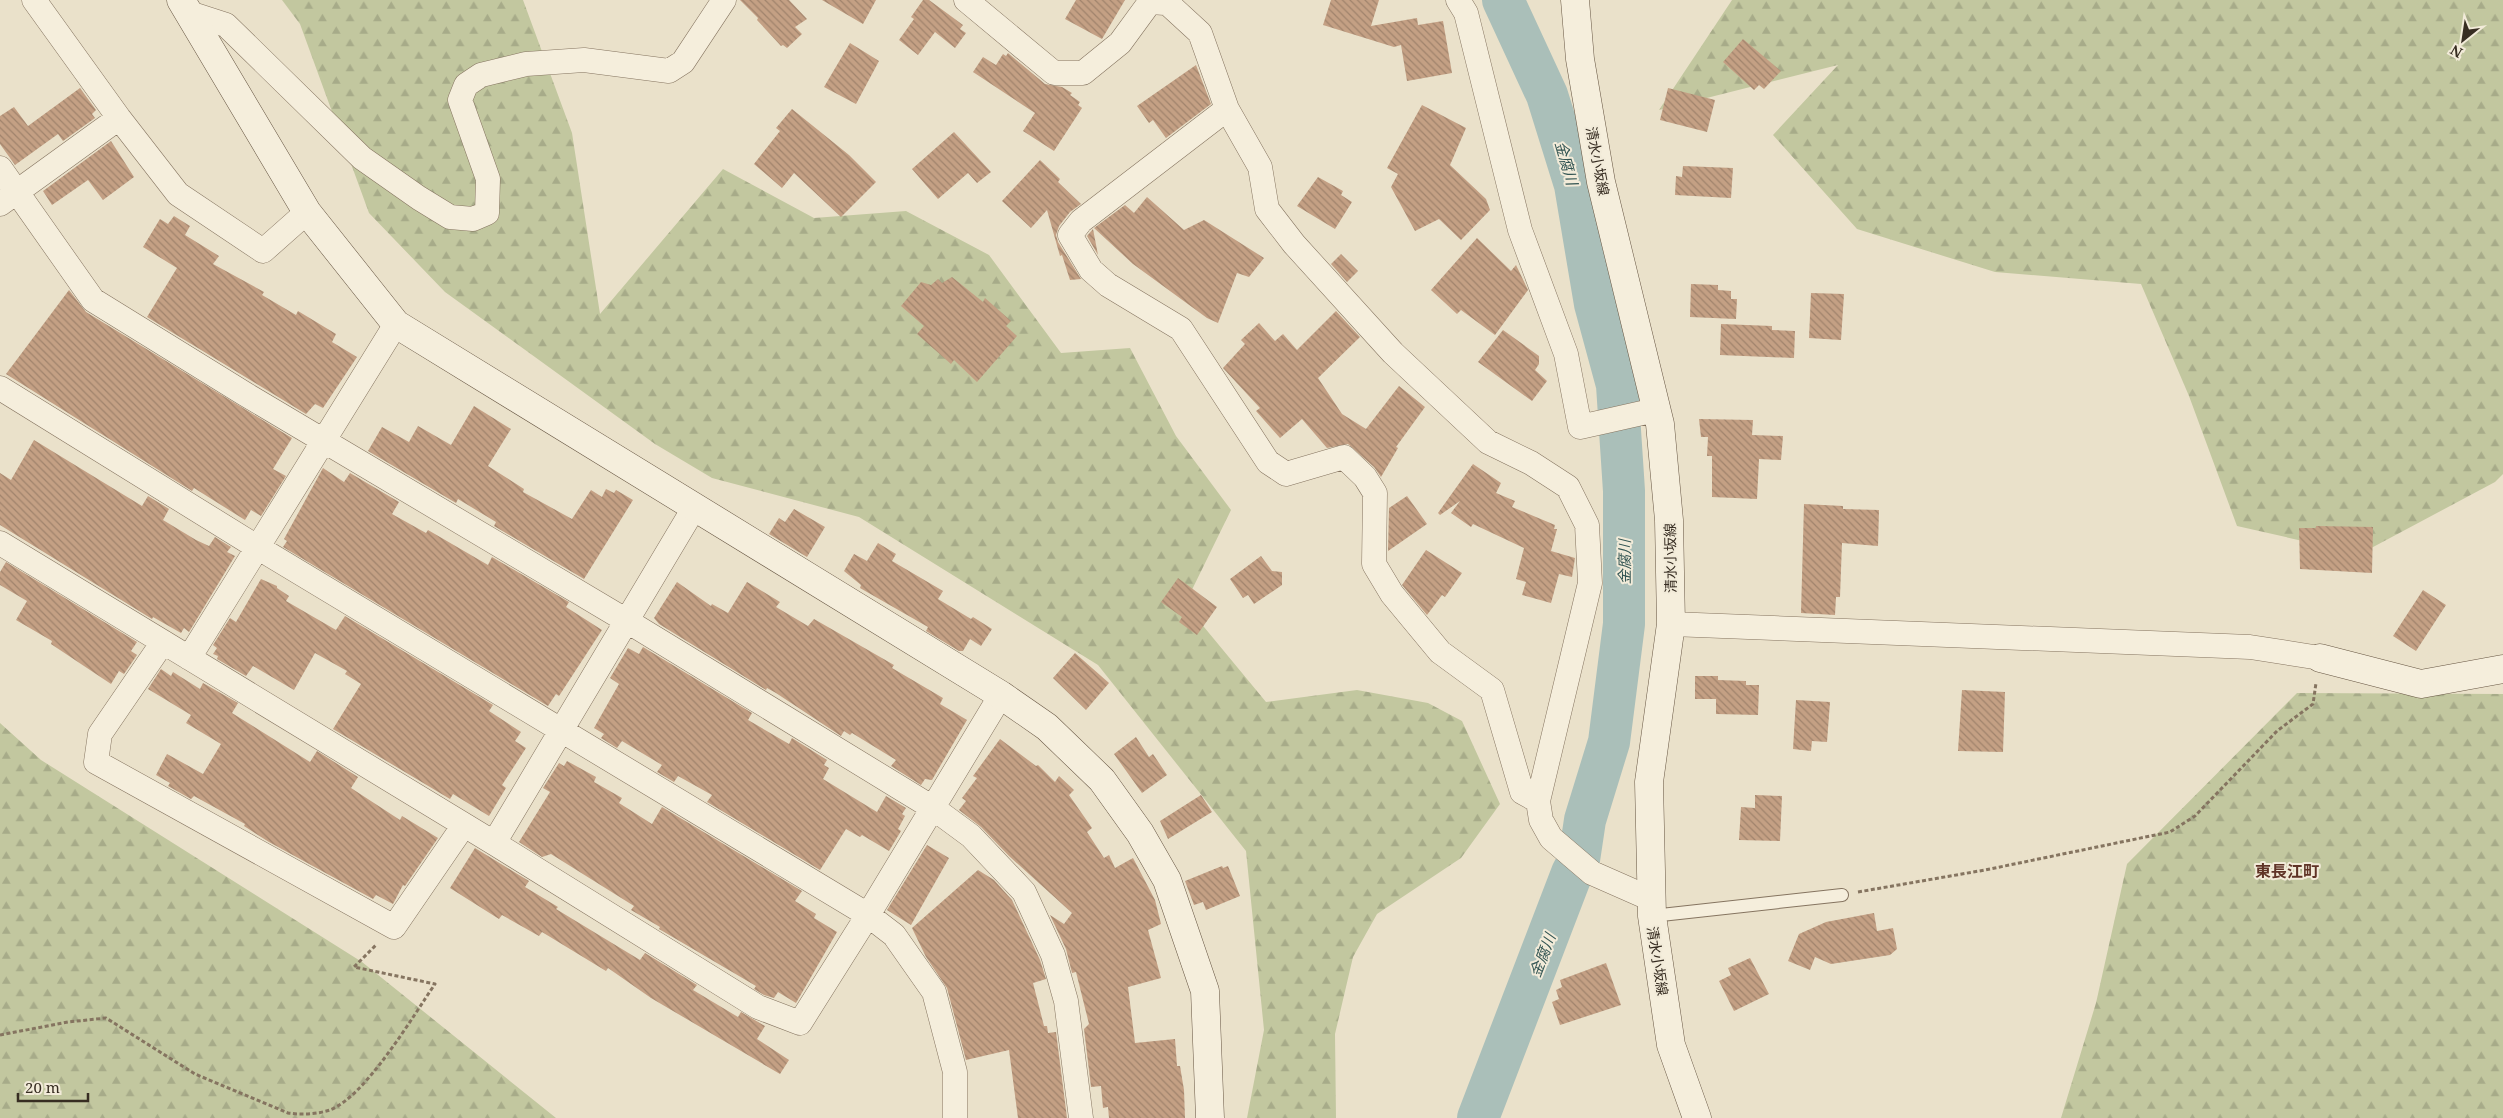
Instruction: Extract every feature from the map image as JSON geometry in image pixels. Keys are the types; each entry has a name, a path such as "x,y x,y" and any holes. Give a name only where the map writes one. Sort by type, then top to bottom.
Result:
{"street":[{"path":"34,0 119,118 178,194 263,251 307,212"},
{"path":"185,6 226,25 362,158 450,217 473,219 487,213 488,179 460,100 466,85 481,75 526,64 574,60 669,71 683,62 724,0"},
{"path":"966,0 1054,73 1083,73 1120,43 1150,2 1165,2 1200,32 1227,109 1260,167 1267,209 1294,244 1393,353 1488,442 1531,463 1568,487 1587,525 1590,583 1539,811"},
{"path":"1458,0 1466,13 1520,230 1566,354 1580,428 1656,417"},
{"name":"清水小坂線","path":"1575,0 1580,59 1601,182 1656,417 1669,520 1671,624 1648,782 1651,908 1671,1045 1697,1118"},
{"path":"185,6 307,212 396,324 1002,695 1048,727 1102,780 1140,833 1168,880 1206,991 1210,1118"},
{"path":"1227,109 1081,221 1070,235 1091,270 1102,280 1181,330 1268,462 1286,474 1344,457 1366,477 1375,492 1374,564 1392,594 1440,652 1492,690 1522,792 1539,811 1551,838 1592,873 1651,908"},
{"path":"9,198 119,118"},
{"path":"0,168 9,198 93,300 245,394 626,621 933,808 971,836 1024,892 1053,956 1066,1001 1081,1118"},
{"path":"189,658 396,324"},
{"path":"0,388 257,547 868,916 894,935 934,992 955,1072 956,1118"},
{"path":"494,843 694,508"},
{"path":"0,543 494,843 758,1007 800,1023 868,916 1002,695"},
{"path":"1671,624 2250,647 2320,658 2421,684 2503,669"},
{"path":"163,642 100,734 96,762 394,927 464,825"}],"lane":[{"path":"1651,908 1842,895"}],"path":[{"path":"1842,895 1985,870 2170,832 2195,816 2277,731 2313,704 2320,658"},
{"path":"0,1035 68,1022 106,1018 195,1074 288,1113 300,1115 331,1110 369,1078 435,984 354,967 394,927"}],"green space":[{"path":"282,0 523,0 572,133 600,314 723,169 814,218 906,211 989,255 1061,353 1130,348 1176,436 1231,510 1185,604 1266,702 1357,690 1428,703 1462,721 1500,804 1461,858 1377,914 1353,957 1335,1034 1336,1118 1247,1118 1264,1030 1246,851 1098,665 859,517 712,478 655,444 445,292 369,213 300,24"},
{"path":"1732,0 2503,0 2503,474 2495,482 2360,554 2237,526 2189,396 2141,284 1995,272 1857,229 1773,135 1838,65 1659,110"},
{"path":"2297,693 2503,694 2503,1118 2061,1118 2096,1003 2127,864"},
{"path":"0,723 41,760 362,962 556,1118 0,1118"}],"building":[{"path":"740,0 789,0 807,19 795,27 802,34 787,48 783,45 781,46"},
{"path":"822,0 876,0 863,24"},
{"path":"923,0 929,0 963,25 960,29 966,33 955,48 935,32 918,55 899,40 914,19 911,17"},
{"path":"1076,0 1125,0 1102,39 1065,19"},
{"path":"1331,0 1379,0 1371,26 1417,18 1418,25 1443,21 1452,73 1407,81 1401,45 1394,47 1323,25"},
{"path":"1743,39 1781,71 1764,89 1759,85 1754,90 1723,62"},
{"path":"850,43 879,61 856,104 824,87"},
{"path":"1008,53 1045,84 1062,87 1072,93 1070,95 1080,102 1078,105 1082,108 1054,151 1023,131 1035,113 973,72 983,57 996,65 1003,54 1006,56"},
{"path":"1196,65 1211,104 1166,138 1153,120 1149,123 1137,106"},
{"path":"80,88 96,110 92,114 95,118 63,141 58,134 15,165 0,144 0,116 14,107 28,126"},
{"path":"1668,88 1715,100 1707,132 1660,120"},
{"path":"1422,105 1466,128 1450,165 1486,199 1490,210 1461,240 1439,219 1415,231 1391,187 1398,174 1387,168"},
{"path":"792,109 849,155 876,182 841,217 794,173 782,188 754,164 780,131 776,128"},
{"path":"954,132 991,172 977,183 968,173 938,199 912,169"},
{"path":"111,141 134,177 103,200 88,180 52,205 43,191"},
{"path":"1040,160 1060,179 1058,182 1081,204 1070,212 1059,226 1056,235 1058,242 1081,279 1070,280 1062,255 1060,256 1047,210 1031,228 1002,201"},
{"path":"1683,166 1733,168 1731,198 1675,195 1676,176 1682,177"},
{"path":"1318,177 1343,191 1341,195 1352,202 1335,229 1297,206"},
{"path":"1147,197 1184,230 1204,220 1264,258 1249,277 1237,273 1218,323 1207,318 1133,264 1094,228 1125,205 1134,213"},
{"path":"174,216 190,226 185,235 219,256 213,264 264,292 262,295 296,315 298,311 336,334 332,342 357,357 323,408 315,404 306,414 147,317 177,268 143,247 160,219 168,224"},
{"path":"1093,229 1098,255 1087,236"},
{"path":"1477,238 1511,271 1516,265 1528,290 1495,335 1461,310 1457,314 1431,290"},
{"path":"1341,254 1358,271 1347,282 1331,264"},
{"path":"952,277 983,302 985,298 1011,321 1006,326 1017,336 977,382 954,360 951,364 917,334 924,326 901,306 921,282 931,285 938,279 942,283"},
{"path":"1691,284 1718,285 1718,290 1731,291 1731,299 1737,299 1736,319 1690,317"},
{"path":"69,290 86,312 292,438 273,469 286,476 261,516 251,510 245,520 194,488 192,491 6,374"},
{"path":"1811,293 1844,294 1841,340 1809,338"},
{"path":"1336,311 1360,337 1318,378 1342,414 1366,429 1399,386 1425,407 1396,447 1398,448 1381,477 1374,467 1348,444 1327,448 1302,419 1280,438 1256,411 1260,408 1223,368 1245,344 1241,340 1259,323 1275,341 1283,334 1297,350"},
{"path":"1721,324 1772,326 1772,330 1795,331 1794,358 1720,355"},
{"path":"1503,330 1539,356 1539,364 1535,370 1547,381 1532,401 1478,362"},
{"path":"474,406 511,429 488,466 524,489 523,492 572,519 591,490 602,497 606,489 614,493 616,490 633,500 584,579 494,526 496,522 458,499 456,503 368,451 382,427 409,442 418,426 451,445"},
{"path":"1699,419 1753,420 1752,435 1783,436 1781,460 1759,459 1757,499 1712,497 1712,456 1707,456 1708,437 1701,437"},
{"path":"34,440 142,506 148,496 169,509 163,520 196,540 209,546 215,537 231,547 227,552 235,556 189,632 184,628 181,633 153,617 152,619 0,525 0,473 11,480"},
{"path":"1473,464 1501,483 1496,493 1515,501 1512,507 1555,525 1554,529 1557,529 1551,551 1575,558 1572,577 1559,574 1551,603 1522,595 1526,582 1516,579 1524,548 1473,524 1471,527 1451,513 1460,501 1440,515 1438,513"},
{"path":"323,468 344,482 350,473 399,502 392,514 426,533 428,530 488,565 492,557 569,602 566,607 602,630 559,696 556,694 548,706 283,547 287,541 284,539"},
{"path":"1407,496 1427,524 1388,551 1389,508"},
{"path":"1804,504 1843,506 1843,509 1879,510 1878,546 1842,543 1840,597 1836,597 1835,615 1801,613"},
{"path":"794,509 825,527 807,557 769,534 779,518 785,522"},
{"path":"2316,526 2373,527 2372,573 2300,569 2299,528 2316,528"},
{"path":"878,543 896,554 892,561 943,591 938,599 992,629 981,646 970,639 963,651 959,651 926,631 928,627 860,588 861,585 844,571 854,554 867,561"},
{"path":"1426,550 1462,573 1445,597 1442,595 1427,615 1402,585"},
{"path":"1261,556 1272,571 1282,572 1282,585 1254,604 1248,595 1243,598 1230,579"},
{"path":"6,562 137,642 131,651 137,655 124,674 119,671 111,684 51,644 52,641 16,620 27,601 0,585 0,572"},
{"path":"1178,578 1217,607 1197,635 1179,622 1182,617 1161,602"},
{"path":"261,579 277,586 277,588 289,596 286,601 336,630 345,616 493,705 489,711 521,732 515,741 526,748 502,785 506,788 489,816 453,794 450,799 333,729 361,684 345,674 347,671 315,653 294,690 253,666 246,676 217,659 218,656 213,654 217,648 213,645 230,618 236,622"},
{"path":"677,582 711,606 712,604 728,613 747,582 780,602 776,607 808,626 814,619 894,665 892,668 943,698 940,704 967,720 932,780 925,779 921,785 891,766 896,760 852,733 850,735 844,731 841,736 776,693 767,688 766,690 659,624 654,618"},
{"path":"2423,590 2446,605 2416,651 2393,636"},
{"path":"643,647 752,713 748,720 789,744 792,738 827,760 824,765 829,768 823,779 877,812 886,796 906,808 902,814 905,816 898,829 901,831 889,851 862,835 860,837 846,829 820,870 707,802 712,795 678,776 674,782 657,772 662,765 622,741 617,748 601,738 604,734 594,728 619,684 610,678 628,648 639,654"},
{"path":"1075,653 1109,683 1086,710 1053,678"},
{"path":"161,669 171,676 173,672 200,689 203,683 238,703 232,713 310,762 317,751 358,777 351,788 400,820 402,816 438,838 405,886 403,885 393,904 376,895 373,899 269,842 244,826 245,824 194,796 191,799 168,786 170,783 156,775 167,754 203,774 221,744 186,723 191,715 148,689"},
{"path":"1695,676 1718,676 1718,680 1746,681 1746,685 1759,685 1758,715 1716,714 1716,699 1695,699"},
{"path":"1962,690 2005,692 2003,752 1958,751"},
{"path":"1796,700 1830,702 1827,742 1812,741 1811,751 1793,749"},
{"path":"1136,737 1149,757 1153,754 1167,775 1142,793 1114,754"},
{"path":"1000,739 1036,766 1038,765 1055,782 1059,776 1074,790 1069,795 1092,828 1087,832 1104,858 1109,855 1115,868 1133,858 1155,900 1161,924 1148,930 1161,978 1128,987 1135,1043 1175,1039 1177,1066 1180,1066 1184,1090 1185,1118 1109,1118 1108,1107 1103,1108 1101,1086 1091,1087 1084,1029 1089,1024 1076,972 1072,973 1066,949 1050,915 1064,924 1072,913 1009,856 981,827 959,810 966,801 962,798 977,778 973,776"},
{"path":"567,761 596,777 594,782 622,798 619,803 652,824 662,807 802,891 795,901 816,914 814,918 837,932 796,1003 778,992 774,998 764,995 754,989 756,986 659,929 660,927 631,910 634,906 551,854 542,857 519,842 550,792 543,788 559,763 564,766"},
{"path":"1201,795 1212,812 1168,839 1160,821"},
{"path":"1755,795 1782,796 1780,841 1739,840 1741,807 1755,808"},
{"path":"927,845 949,858 911,925 887,910"},
{"path":"475,848 529,881 525,887 558,907 556,909 640,960 645,953 697,985 693,990 738,1017 741,1012 765,1026 757,1039 789,1060 780,1074 651,998 608,968 606,971 542,932 539,936 502,915 499,919 450,888"},
{"path":"1222,866 1223,868 1228,866 1240,896 1206,910 1203,902 1194,905 1185,881"},
{"path":"978,870 994,880 1012,900 1040,960 1046,979 1033,983 1044,1026 1047,1026 1048,1033 1056,1032 1067,1118 1018,1118 1009,1050 966,1060 947,988 926,957 912,928"},
{"path":"1874,913 1877,931 1893,928 1897,949 1890,955 1831,964 1815,957 1810,970 1788,961 1799,934 1826,922"},
{"path":"1750,958 1769,994 1734,1011 1719,981 1731,975 1728,968"},
{"path":"1606,963 1621,1005 1560,1025 1552,1002 1559,999 1556,990 1562,987 1560,980"}],"waterway":[{"name":"金腐川","path":"1478,1118 1572,873 1579,860 1585,820 1609,742 1624,624 1624,491 1617,385 1595,304 1575,185 1547,95 1503,0"}],"district":[{"name":"東長江町","path":"2287,871"}]}
